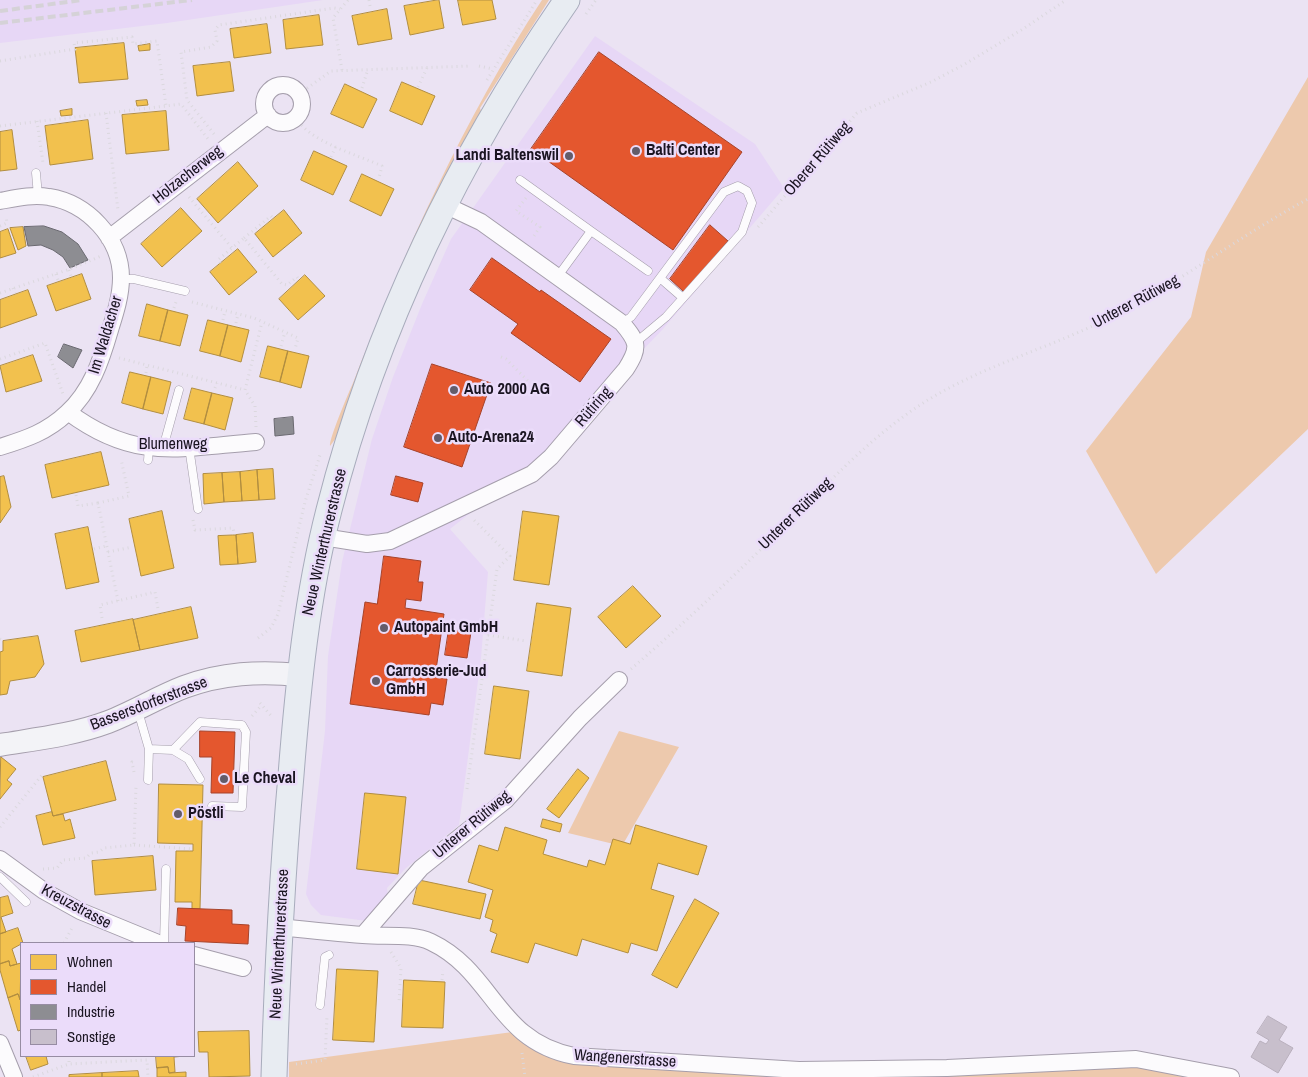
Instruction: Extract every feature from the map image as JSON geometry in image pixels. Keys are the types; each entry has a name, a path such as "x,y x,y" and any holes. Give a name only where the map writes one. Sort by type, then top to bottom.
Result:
{"main road":[{"name":"Neue Winterthurerstrasse","path":"282,1071 280,927 300,675 307,618 323,537 339,472 369,382 407,288 445,205 497,108 566,0"},
{"name":"Bassersdorferstrasse","path":"0,745 78,732 138,709 184,687 232,674 259,672 300,675"}],"street":[{"path":"287,86 299,94 302,108 296,117 287,122 280,122 268,114 265,100 273,88 287,86"},
{"name":"Holzacherweg","path":"115,233 268,114"},
{"name":"Im Waldacher","path":"0,201 43,196 66,202 85,212 115,233 121,279 118,303 103,354 86,390 70,410 36,436 0,447"},
{"path":"445,205 481,222 558,276 622,323 634,338 635,343"},
{"name":"Rütiring","path":"323,537 367,544 384,543 532,474 551,457 626,369 636,354 635,343"},
{"name":"Blumenweg","path":"70,410 90,428 118,441 153,452 256,442"},
{"name":"Unterer Rütiweg","path":"363,935 422,868 506,800 580,718 619,680"},
{"name":"Kreuzstrasse","path":"0,860 44,891 80,912 155,942"},
{"name":"Wangenerstrasse","path":"280,927 418,938 440,947 472,973 520,1031 545,1048 574,1056 799,1070 948,1068 1136,1059 1231,1077"},
{"path":"195,955 243,968"},
{"path":"0,1043 14,1077"}],"lane":[{"path":"36,173 43,196"},
{"path":"520,180 648,271"},
{"path":"622,323 632,317 724,192 738,186 747,191 752,203 742,232 666,317 635,343"},
{"path":"558,276 591,231"},
{"path":"121,279 134,278 184,291"},
{"path":"660,278 683,298"},
{"path":"153,452 179,390"},
{"path":"189,447 198,509"},
{"path":"138,709 140,725 149,749 148,780"},
{"path":"173,750 200,722 242,725 246,732 242,807 212,806"},
{"path":"149,749 173,750 188,760 200,779"},
{"path":"164,942 166,869"},
{"path":"0,877 26,902"},
{"path":"320,1005 322,970 325,957 329,955"}],"path":[{"path":"342,70 333,18 348,0"},
{"path":"369,0 370,6"},
{"name":"Oberer Rütiweg","path":"754,232 857,113 931,82 965,64 1024,29 1066,0"},
{"path":"221,149 187,100 181,52 211,47 217,41 215,30 219,25 249,23 334,8 340,9"},
{"path":"0,61 75,49 74,42 132,37 133,44 158,41 166,106"},
{"path":"299,94 332,71 471,66"},
{"path":"479,66 493,69"},
{"path":"418,87 427,68"},
{"path":"362,88 368,70"},
{"path":"0,126 181,104 221,149"},
{"path":"106,114 115,233"},
{"path":"296,117 300,125 311,135 382,166 379,178"},
{"path":"37,121 43,196"},
{"path":"331,157 336,146"},
{"path":"178,183 232,248"},
{"path":"522,252 540,227 516,210 532,189"},
{"name":"Unterer Rütiweg","path":"619,680 692,616 858,454 908,412 981,372 1069,336 1147,298 1308,199"},
{"path":"220,262 218,260 227,255 244,238 264,224 271,216 273,218"},
{"path":"0,226 5,224"},
{"path":"244,238 282,284 288,286 297,277 299,280"},
{"path":"0,293 69,270 104,255"},
{"path":"69,270 71,276"},
{"path":"56,274 58,280"},
{"path":"13,288 15,293"},
{"path":"171,297 177,299"},
{"path":"187,301 238,314 285,332 298,338 295,350"},
{"path":"223,320 225,311"},
{"path":"236,323 238,314"},
{"path":"245,390 262,322"},
{"path":"281,346 285,332"},
{"path":"0,359 8,359 45,343 70,410"},
{"path":"103,354 245,390 255,406 256,442"},
{"path":"501,357 506,359 529,382"},
{"path":"146,373 147,365"},
{"path":"215,388 217,382"},
{"path":"76,495 78,506 129,496 118,441"},
{"path":"98,503 118,601"},
{"path":"462,508 510,556 497,569 467,789"},
{"path":"234,528 234,533"},
{"path":"94,549 106,546"},
{"path":"108,552 132,547"},
{"path":"102,618 100,605 155,592 158,609"},
{"path":"258,638 266,632"},
{"path":"488,635 526,641"},
{"path":"252,716 262,706"},
{"path":"134,775 132,762 138,761 149,749"},
{"path":"0,827 42,775"},
{"path":"134,845 136,782"},
{"path":"42,869 58,868 63,860 86,858 91,853 99,852 104,848 134,845 192,849"},
{"path":"390,950 401,968 399,1003"},
{"path":"282,1071 325,1060 327,1012"},
{"path":"69,1057 69,1064"},
{"path":"33,1077 69,1064 147,1060 148,1077"}],"shaded area":[{"path":"0,0 323,0 167,23 0,43"},
{"path":"542,0 549,0 480,108 481,111 432,204 336,438 330,446 339,416 393,284 437,187 486,92"},
{"path":"595,36 755,144 784,188 663,329 535,462 450,529 488,572 481,658 459,825 406,868 387,888 388,896 367,921 321,915 311,905 306,894 325,731 328,656 342,562 372,439 393,377 422,304 451,239"},
{"path":"1308,77 1308,429 1156,574 1086,451 1191,317 1206,252"},
{"path":"619,731 679,747 622,846 568,833"},
{"path":"520,1031 545,1048 799,1070 1136,1059 1231,1077 289,1077 289,1062"}],"building: Wohnen":[{"path":"439,0 444,28 410,35 404,6"},
{"path":"458,0 492,0 496,19 463,25"},
{"path":"387,9 392,39 358,45 352,16"},
{"path":"319,15 323,45 286,49 283,20"},
{"path":"267,24 271,53 234,58 230,29"},
{"path":"124,43 128,79 79,83 75,48"},
{"path":"150,44 150,50 139,51 138,46"},
{"path":"230,62 234,91 197,96 193,66"},
{"path":"402,82 435,96 422,125 390,111"},
{"path":"345,84 377,99 363,128 331,114"},
{"path":"147,100 148,105 137,106 136,101"},
{"path":"72,109 72,115 61,116 60,111"},
{"path":"166,111 169,150 126,154 122,115"},
{"path":"88,120 93,159 50,165 45,126"},
{"path":"12,130 17,169 0,171 0,132"},
{"path":"314,151 347,166 333,195 301,180"},
{"path":"238,162 258,186 218,223 197,199"},
{"path":"362,174 394,189 381,216 350,201"},
{"path":"181,208 202,231 162,267 141,244"},
{"path":"284,210 302,233 273,257 255,234"},
{"path":"23,227 26,246 18,250 10,228"},
{"path":"8,229 16,253 0,258 0,232"},
{"path":"238,249 257,272 229,295 210,272"},
{"path":"82,274 91,299 56,311 47,286"},
{"path":"305,275 325,296 298,320 279,299"},
{"path":"28,290 37,315 0,328 0,300"},
{"path":"147,304 168,310 160,341 139,336"},
{"path":"168,310 188,315 180,346 160,341"},
{"path":"208,320 228,325 220,356 200,351"},
{"path":"228,325 249,330 241,362 220,356"},
{"path":"268,346 288,351 280,382 260,377"},
{"path":"288,351 309,356 301,388 280,382"},
{"path":"33,355 42,381 6,392 0,366"},
{"path":"130,372 151,377 143,409 122,403"},
{"path":"151,377 171,382 163,414 143,409"},
{"path":"192,388 212,393 204,424 184,419"},
{"path":"212,393 233,398 225,430 204,424"},
{"path":"101,452 109,485 52,498 45,465"},
{"path":"273,469 275,499 259,500 257,470"},
{"path":"257,470 259,500 242,501 240,472"},
{"path":"240,472 242,501 224,502 222,473"},
{"path":"222,473 224,502 204,504 203,474"},
{"path":"4,476 11,507 0,523 0,477"},
{"path":"162,511 174,568 141,576 129,519"},
{"path":"523,511 559,516 549,585 514,580"},
{"path":"88,527 99,582 66,589 55,534"},
{"path":"253,533 256,562 238,564 236,535"},
{"path":"236,535 238,564 220,565 218,536"},
{"path":"633,586 661,616 626,648 598,617"},
{"path":"537,603 571,608 562,676 527,671"},
{"path":"191,607 198,638 140,650 133,620"},
{"path":"133,619 140,650 81,662 75,631"},
{"path":"38,636 44,664 35,677 10,681 7,694 0,695 0,652 3,651 3,641"},
{"path":"494,686 529,691 520,759 485,754"},
{"path":"1,757 16,769 7,780 12,784 0,799"},
{"path":"106,761 116,800 53,816 43,777"},
{"path":"578,769 589,778 559,818 547,809"},
{"path":"159,784 203,785 200,909 192,909 192,902 175,902 176,851 193,851 193,844 158,843"},
{"path":"365,793 406,797 398,874 357,869"},
{"path":"52,812 53,816 63,814 65,821 70,819 75,838 43,845 36,816"},
{"path":"543,819 562,824 560,832 541,827"},
{"path":"636,825 707,846 698,875 658,863 651,889 674,896 657,951 631,943 628,953 582,939 577,956 535,943 528,963 491,952 497,934 490,931 493,920 485,917 493,890 468,882 479,845 498,851 505,827 547,840 543,854 587,867 589,860 605,865 613,839 630,844"},
{"path":"153,856 156,890 95,895 92,861"},
{"path":"419,880 486,894 480,919 413,904"},
{"path":"8,896 13,913 1,917 6,932 0,934 0,898"},
{"path":"695,899 719,913 677,988 652,975"},
{"path":"18,928 23,942 12,949 17,964 10,966 9,961 0,964 0,934"},
{"path":"9,961 10,966 20,963 20,1000 18,994 8,998 0,964"},
{"path":"337,969 378,971 374,1042 333,1040"},
{"path":"404,980 445,982 443,1028 402,1027"},
{"path":"18,994 20,998 20,1030 18,1031 8,998"},
{"path":"249,1031 250,1076 209,1077 208,1052 199,1052 198,1032"},
{"path":"26,1057 46,1057 48,1064 31,1070"},
{"path":"156,1057 174,1057 175,1072 169,1073 168,1067 157,1068"},
{"path":"168,1067 169,1073 186,1072 186,1077 157,1077 157,1068"},
{"path":"138,1071 139,1077 102,1077 102,1073"},
{"path":"102,1073 102,1077 69,1077 69,1075"}],"building: Handel":[{"name":"Balti Center","path":"599,52 742,152 673,250 531,149"},
{"path":"710,225 728,241 684,292 670,279"},
{"path":"492,258 611,339 580,382 511,333 518,324 470,290"},
{"path":"432,364 491,383 462,467 404,447"},
{"path":"396,476 423,483 418,502 391,495"},
{"path":"384,556 421,561 418,582 423,582 421,601 406,599 405,608 444,614 435,677 447,679 443,705 431,703 429,715 350,704 365,602 377,604"},
{"path":"449,629 471,632 467,658 445,655"},
{"path":"200,731 235,732 233,793 211,793 212,757 200,757"},
{"path":"178,908 232,910 232,924 249,925 248,944 185,941 186,926 177,925"}],"building: Industrie":[{"path":"44,226 62,232 78,244 88,260 70,268 63,257 53,250 41,245 28,246 24,227"},
{"path":"64,344 82,350 73,368 58,357"},
{"path":"293,417 294,434 275,436 274,419"}],"building: Sonstige":[{"path":"1268,1016 1287,1027 1279,1040 1293,1048 1278,1073 1251,1057 1260,1041 1266,1044 1269,1040 1257,1033"}],"railway":[{"path":"0,11 82,0"},
{"path":"0,23 192,0"}],"place":[{"name":"Balti Center","path":"636,151"},
{"name":"Landi Baltenswil","path":"569,156"},
{"name":"Auto 2000 AG","path":"454,390"},
{"name":"Auto-Arena24","path":"438,438"},
{"name":"Autopaint GmbH","path":"384,628"},
{"name":"Carrosserie-Jud GmbH","path":"376,681"},
{"name":"Le Cheval","path":"224,779"},
{"name":"Pöstli","path":"178,814"}]}
